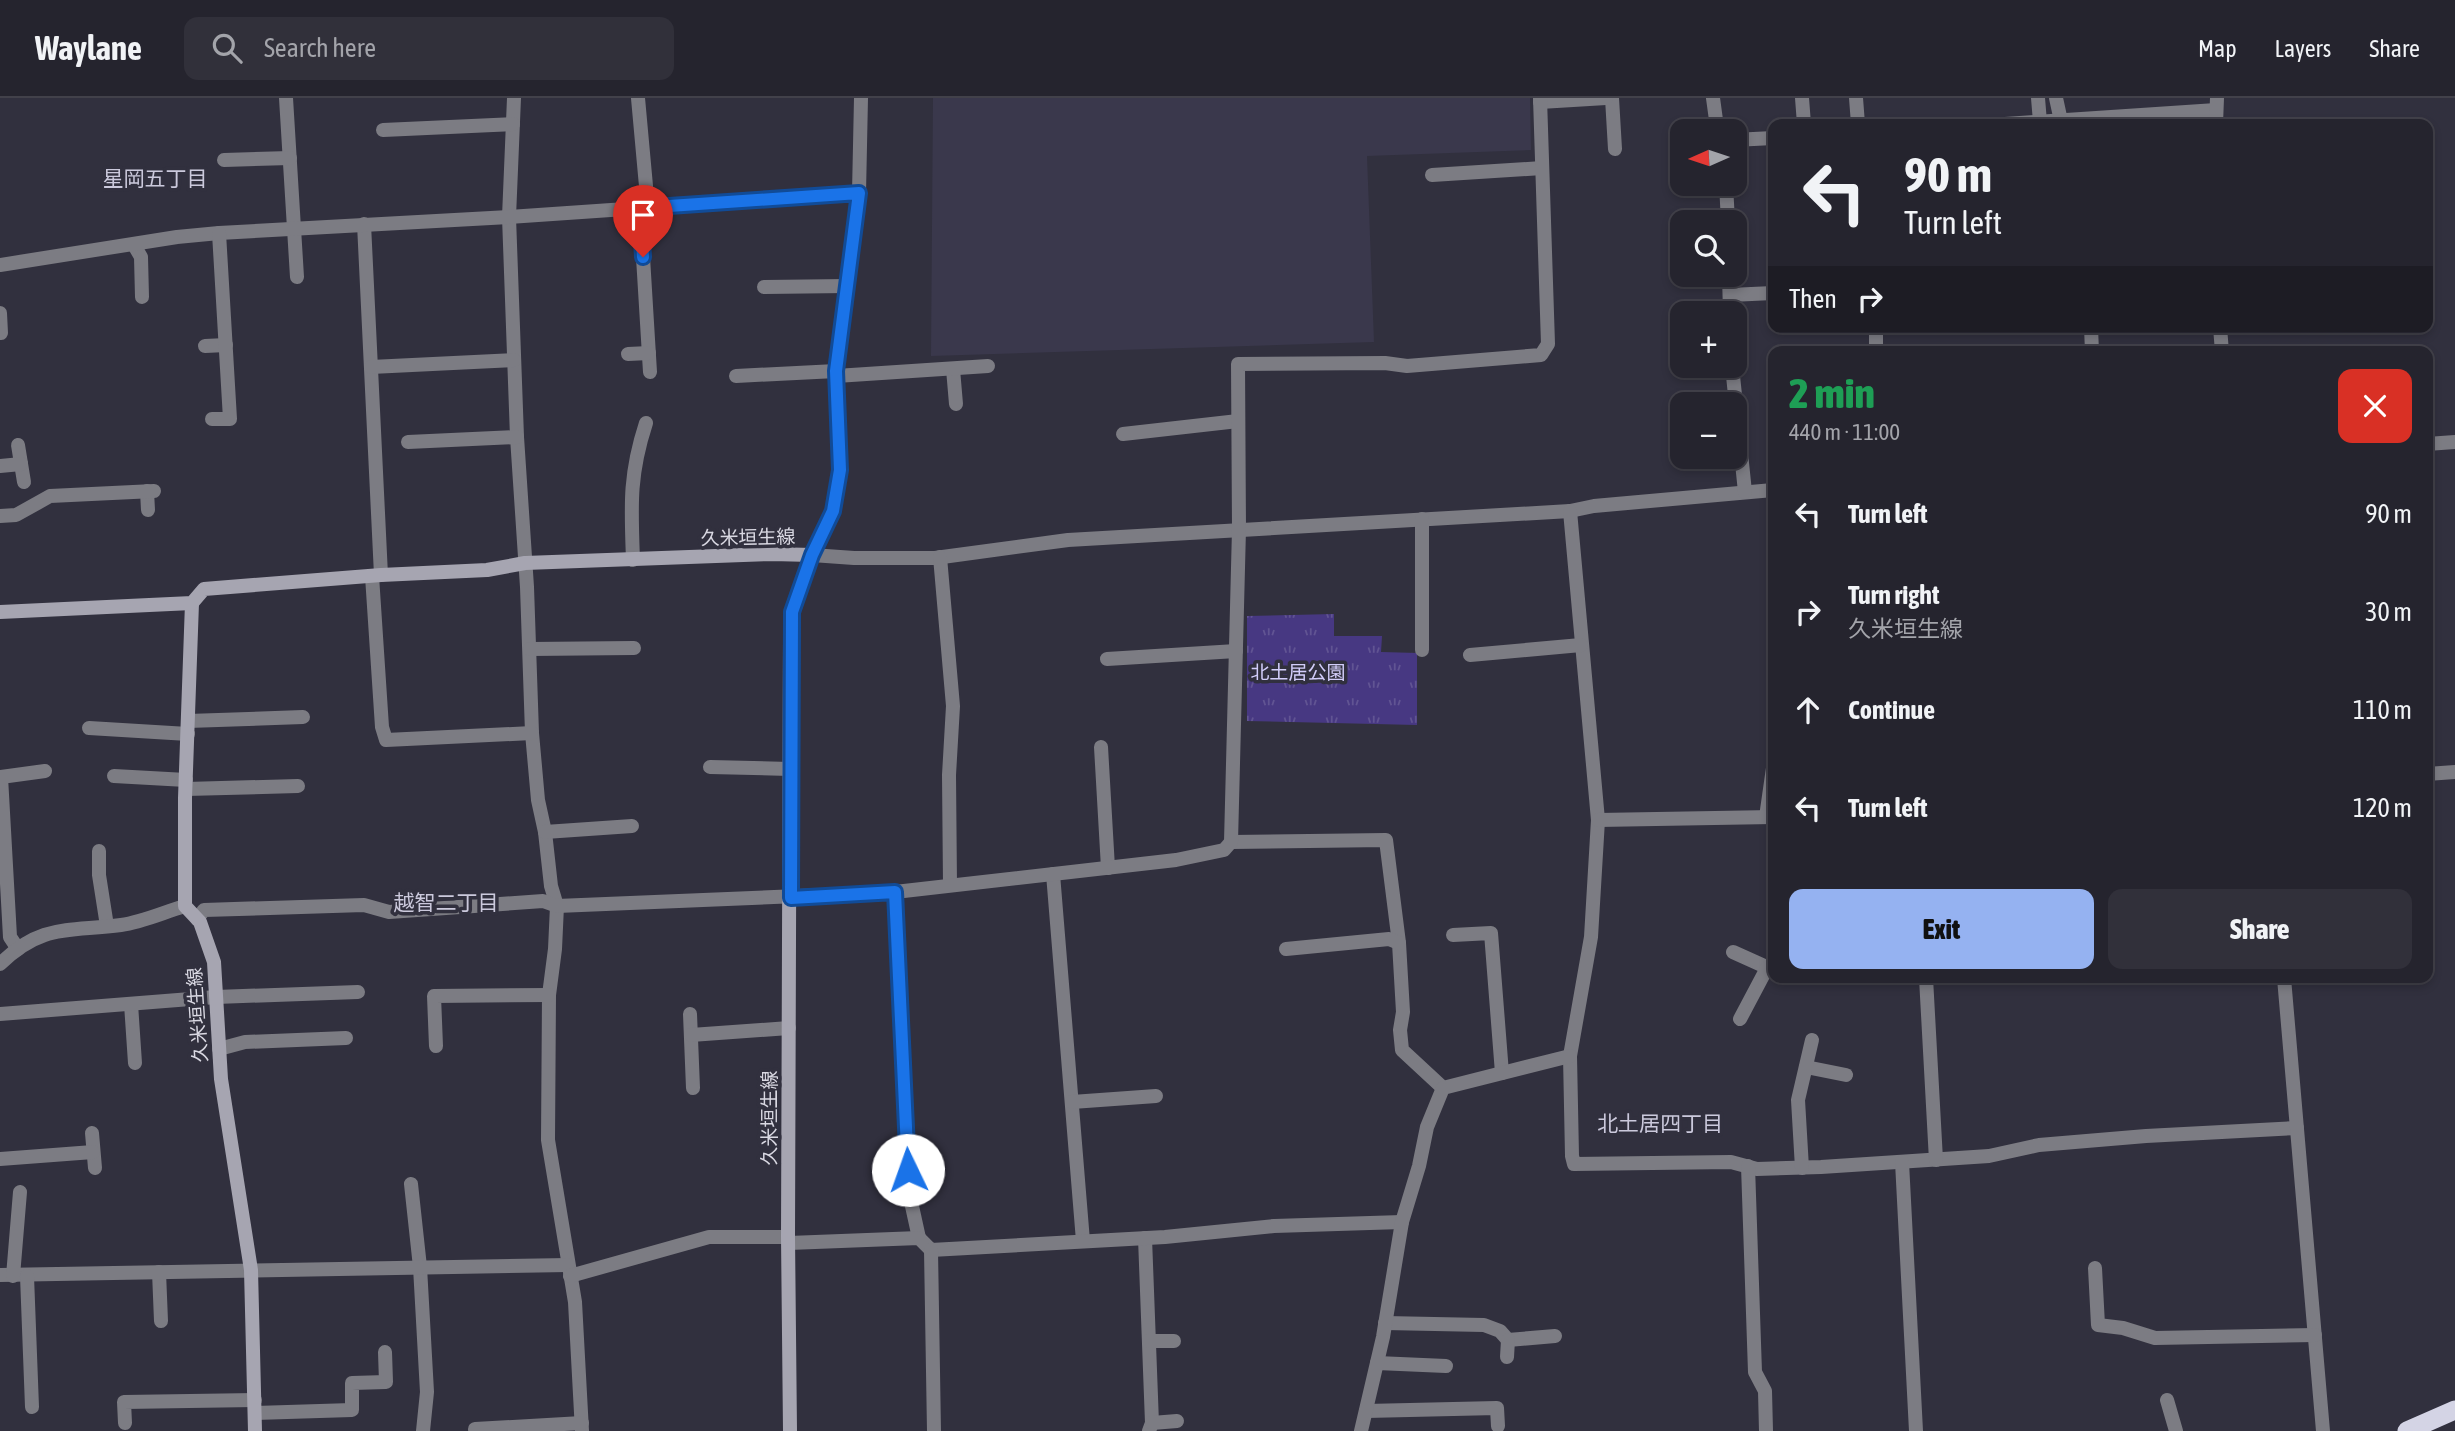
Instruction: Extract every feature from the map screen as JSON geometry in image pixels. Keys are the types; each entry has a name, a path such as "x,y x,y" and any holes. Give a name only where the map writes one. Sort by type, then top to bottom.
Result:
{"highway":[{"path":"2407,1431 2455,1410"}],"main road":[{"name":"久米垣生線","path":"0,612 192,603 204,589 487,570 526,563 772,554 812,555 792,612 788,1240 790,1431"},
{"path":"184,905 192,603"},
{"name":"久米垣生線","path":"184,905 197,919 214,962 221,1079 251,1270 255,1431"}],"street":[{"path":"286,98 297,277"},
{"path":"475,1429 582,1427 575,1302 548,1140 549,995 557,906 551,886 545,832 537,800 532,733 509,217 514,98"},
{"path":"638,98 650,372"},
{"path":"861,98 859,193 836,373 840,470 833,511 812,555 854,558 940,557 1068,540 1570,511 1594,506 1768,490"},
{"path":"197,919 204,910 364,905 388,912 543,901 557,906 895,892 1188,857 1224,850 1231,842 1239,529 1238,364 1385,363 1407,366 1541,355 1548,344 1540,100 1609,98 1615,149"},
{"path":"1713,98 1716,119"},
{"path":"1802,98 1804,119"},
{"path":"1856,98 1858,119"},
{"path":"2038,98 2040,119"},
{"path":"2056,98 2061,119"},
{"path":"2109,119 2181,111 2216,111"},
{"path":"383,130 513,124"},
{"path":"1747,139 1768,138"},
{"path":"224,160 290,158"},
{"path":"1432,175 1542,168"},
{"path":"0,265 219,233 509,217 859,193"},
{"path":"364,224 382,727 386,740 532,733"},
{"path":"212,419 230,419 219,233"},
{"path":"134,245 141,257 142,297"},
{"path":"764,287 847,286"},
{"path":"1730,287 1730,301"},
{"path":"1730,295 1768,293"},
{"path":"0,313 1,333"},
{"path":"205,346 226,345"},
{"path":"628,354 649,353"},
{"path":"371,367 514,359"},
{"path":"736,376 988,366"},
{"path":"953,369 956,404"},
{"path":"1733,378 1745,492"},
{"path":"1123,434 1238,421"},
{"path":"633,560 632,475 646,423"},
{"path":"408,442 517,437"},
{"path":"2433,444 2455,442"},
{"path":"18,445 24,482"},
{"path":"0,466 21,464"},
{"path":"0,516 16,515 50,496 150,491 148,510"},
{"path":"1570,511 1598,820 1591,937 1570,1056 1574,1164 1731,1161 1757,1169 1802,1168 1989,1156 2039,1145 2146,1136 2297,1128"},
{"path":"1422,519 1422,650"},
{"path":"940,557 953,706 949,775 950,885"},
{"path":"1470,655 1581,645"},
{"path":"530,649 634,648"},
{"path":"1107,659 1236,651"},
{"path":"89,728 188,728 303,717"},
{"path":"1101,747 1108,867"},
{"path":"710,767 790,769"},
{"path":"18,949 10,937 1,777 45,771"},
{"path":"2433,774 2455,772"},
{"path":"114,776 186,785 298,786"},
{"path":"1598,820 1768,817"},
{"path":"545,832 632,826"},
{"path":"1231,842 1386,840 1399,943 1402,1050 1443,1088"},
{"path":"99,850 99,875 107,926"},
{"path":"1053,874 1083,1241"},
{"path":"895,892 910,1197 919,1238 931,1250 934,1431"},
{"path":"0,964 31,939 54,931 125,925 184,905"},
{"path":"1453,935 1491,933 1502,1073"},
{"path":"1286,949 1389,939 1399,943"},
{"path":"1733,952 1768,968"},
{"path":"1740,1019 1768,972"},
{"path":"1926,983 1936,1160"},
{"path":"2284,983 2323,1431"},
{"path":"0,1014 216,997 358,992"},
{"path":"436,1046 434,996 549,995"},
{"path":"131,1004 135,1062"},
{"path":"691,1014 693,1088"},
{"path":"691,1035 789,1028"},
{"path":"219,1049 245,1042 346,1038"},
{"path":"1802,1168 1798,1100 1812,1040"},
{"path":"1443,1088 1570,1056"},
{"path":"1806,1067 1846,1075"},
{"path":"1361,1431 1385,1323 1402,1222 1419,1166 1427,1127 1443,1088"},
{"path":"1072,1102 1156,1096"},
{"path":"92,1133 94,1168"},
{"path":"0,1158 93,1152"},
{"path":"1902,1162 1916,1431"},
{"path":"1748,1166 1755,1372 1765,1391 1766,1431"},
{"path":"411,1184 420,1268 427,1392 424,1431"},
{"path":"20,1192 13,1276 32,1407"},
{"path":"931,1250 1145,1238 1274,1227 1402,1222"},
{"path":"13,1276 420,1268 569,1271 709,1237 788,1240 919,1238"},
{"path":"1145,1238 1150,1427 1177,1421"},
{"path":"2095,1268 2098,1325 2123,1328 2155,1338 2315,1335"},
{"path":"159,1272 161,1321"},
{"path":"1385,1323 1484,1325 1500,1331 1508,1339 1507,1357"},
{"path":"1508,1339 1555,1336"},
{"path":"1149,1341 1174,1340"},
{"path":"125,1423 124,1402 352,1410 352,1383 386,1381 385,1352"},
{"path":"1377,1363 1446,1366"},
{"path":"2167,1400 2176,1431"},
{"path":"1366,1411 1497,1408 1498,1426"}],"shaded area":[{"path":"933,98 1530,98 1531,150 1367,156 1374,342 931,356"}],"green space":[{"name":"北土居公園","path":"1334,614 1334,636 1382,636 1381,652 1417,653 1417,725 1247,721 1247,616"}],"district":[{"name":"星岡五丁目","path":"155,178"},
{"name":"越智二丁目","path":"446,902"},
{"name":"北土居四丁目","path":"1660,1123"}],"route":[{"path":"643,257 640,208 859,193 836,371 840,470 833,511 812,555 792,612 791,898 895,892 908,1170"}]}
